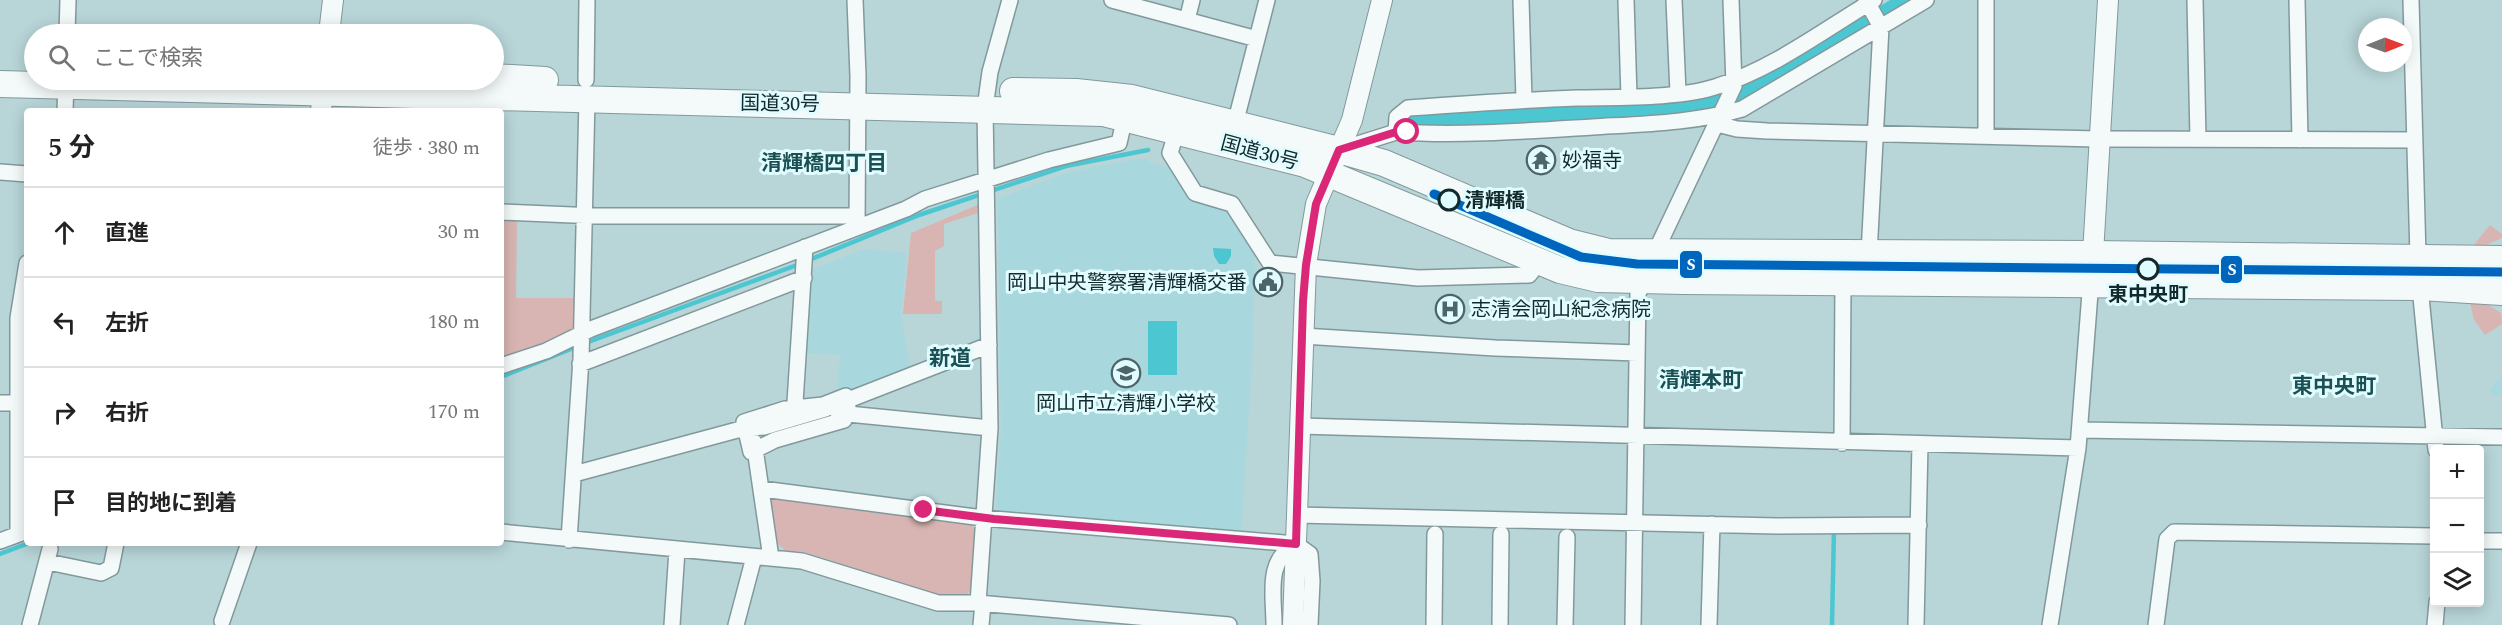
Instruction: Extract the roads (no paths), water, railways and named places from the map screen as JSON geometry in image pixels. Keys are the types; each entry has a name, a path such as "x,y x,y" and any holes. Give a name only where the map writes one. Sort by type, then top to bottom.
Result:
{"highway":[{"path":"0,67 24,68"},
{"name":"国道30号","path":"504,78 586,89"},
{"name":"国道30号","path":"0,84 24,84"},
{"name":"国道30号","path":"230,90 323,94 586,89 986,99 1107,94 1235,124 1334,161 1540,261 1585,278 2420,287 2502,292"},
{"name":"国道30号","path":"986,99 1125,117 1305,164 1334,161 1384,163 1582,247 1609,252 2502,259"},
{"path":"2472,290 2502,306"}],"street":[{"path":"67,24 68,0"},
{"path":"330,24 333,0"},
{"path":"569,540 581,362 587,0"},
{"path":"855,0 858,96 857,221"},
{"path":"981,625 983,518 990,428 986,99 1010,0"},
{"path":"1113,0 1257,39"},
{"path":"1187,20 1192,0"},
{"path":"1235,124 1267,0"},
{"path":"1293,625 1306,265 1316,204 1355,111 1382,0"},
{"path":"1521,0 1524,100"},
{"path":"1626,0 1629,97"},
{"path":"1674,0 1678,93"},
{"path":"1633,625 1638,294 1735,83 1731,0"},
{"path":"1334,161 1396,132 1522,131 1672,122 1721,115 1742,108 1926,0"},
{"path":"1986,0 1986,136"},
{"path":"2050,625 2080,430 2108,0"},
{"path":"2195,0 2198,139"},
{"path":"2297,0 2300,140"},
{"path":"2411,0 2418,257"},
{"path":"1396,132 1397,117 1408,108 1524,100 1629,97 1678,93 1735,83 1869,3 1881,25 1869,254"},
{"path":"65,108 66,90"},
{"path":"1721,115 1737,129 1767,131 2099,139 2414,140"},
{"path":"504,212 857,221 906,209 926,199 987,189 1049,160 1119,143 1125,117"},
{"path":"1177,130 1170,153 1195,193 1232,204 1270,263 1418,278 1529,275 1540,261"},
{"path":"0,172 24,174"},
{"path":"504,365 581,338 805,251 857,221"},
{"path":"794,413 805,251"},
{"path":"581,362 804,275"},
{"path":"0,541 23,532 23,403 18,318 24,281"},
{"path":"1842,442 1843,281"},
{"path":"2420,287 2435,442"},
{"path":"1303,336 1507,349 1637,353"},
{"path":"846,408 989,345"},
{"path":"574,474 748,428 846,396 844,420 775,440 755,450"},
{"path":"0,403 23,403"},
{"path":"794,413 846,408 990,428"},
{"path":"1300,426 2078,448"},
{"path":"748,428 755,450 762,489 771,558"},
{"path":"2080,430 2435,442 2502,437"},
{"path":"1917,625 1920,444"},
{"path":"762,489 983,518 1296,544 1310,554 1312,582 1310,625"},
{"path":"1296,515 1777,526 1919,525"},
{"path":"1709,625 1712,524"},
{"path":"504,532 802,561 938,603 980,603 1228,625"},
{"path":"2156,625 2168,539 2174,532 2430,536"},
{"path":"1434,625 1436,534"},
{"path":"1500,625 1501,534"},
{"path":"1565,625 1567,537"},
{"path":"2484,541 2502,541"},
{"path":"1274,625 1273,572 1276,561 1285,550 1296,544"},
{"path":"30,625 49,556 101,573 111,568 115,546"},
{"path":"220,624 248,546"},
{"path":"672,625 677,550"},
{"path":"736,625 754,557"},
{"path":"2435,625 2437,607"}],"water":[{"path":"1890,0 1913,0 1736,104 1657,116 1522,125 1412,127 1406,115 1522,108 1630,105 1697,98 1745,85 1769,73"},
{"path":"1213,248 1231,249 1231,256 1226,264 1219,264 1214,256"},
{"path":"1148,321 1177,321 1177,375 1148,375"}],"waterway":[{"path":"504,376 797,265 919,215 1066,166 1148,150"},
{"path":"1832,625 1834,529"},
{"path":"0,554 24,545"}],"place":[{"name":"妙福寺","path":"1541,160"},
{"name":"清輝橋","path":"1449,200"},
{"name":"東中央町","path":"2148,269"},
{"name":"岡山中央警察署清輝橋交番","path":"1268,282"},
{"name":"志清会岡山紀念病院","path":"1450,309"},
{"name":"岡山市立清輝小学校","path":"1126,373"}],"district":[{"name":"清輝橋四丁目","path":"824,163"},
{"name":"新道","path":"950,358"},
{"name":"清輝本町","path":"1701,380"},
{"name":"東中央町","path":"2334,386"}]}
